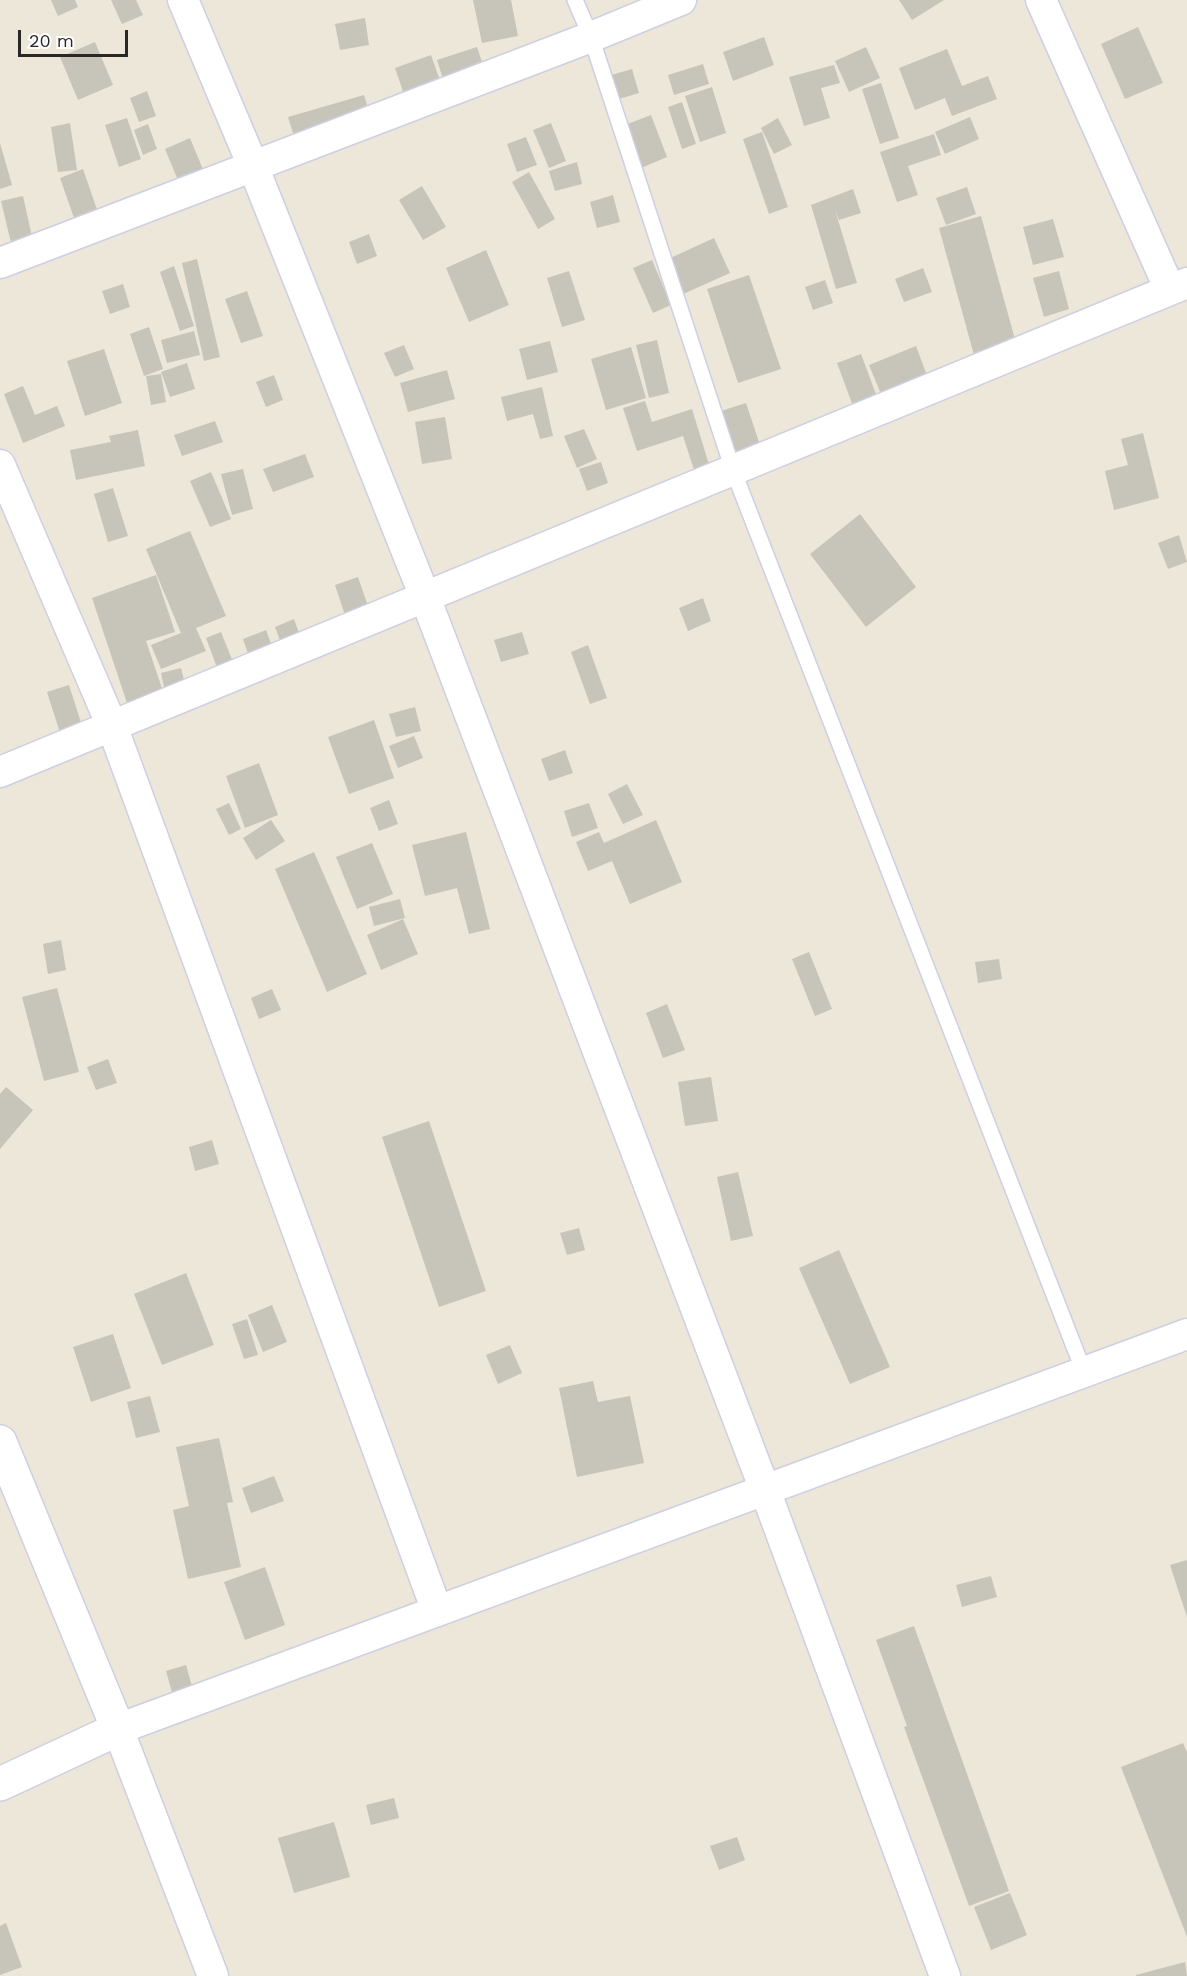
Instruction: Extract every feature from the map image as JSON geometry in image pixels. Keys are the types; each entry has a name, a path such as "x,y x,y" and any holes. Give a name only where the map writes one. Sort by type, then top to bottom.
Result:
{"main road":[{"path":"0,1442 118,1729 0,1784"}],"street":[{"path":"183,0 253,166 425,597 765,1490 945,1976"},
{"path":"0,262 591,37 681,0"},
{"path":"0,772 1178,286 1041,0"},
{"path":"0,465 112,726 437,1611"},
{"path":"213,1976 118,1729 1187,1334"}],"lane":[{"path":"575,0 591,37 733,470 1084,1372"}],"building":[{"path":"51,0 75,0 78,7 58,16"},
{"path":"111,0 136,0 143,15 122,24"},
{"path":"473,0 511,0 518,36 482,43"},
{"path":"899,0 944,0 912,20"},
{"path":"365,18 369,45 340,50 335,24"},
{"path":"1138,27 1163,83 1125,99 1101,44"},
{"path":"764,37 774,65 733,81 723,52"},
{"path":"95,42 113,85 78,100 60,57"},
{"path":"477,47 485,71 445,85 437,60"},
{"path":"866,47 880,78 849,92 835,61"},
{"path":"947,49 962,86 988,76 997,99 952,116 945,98 915,110 899,68"},
{"path":"431,55 443,89 407,103 395,68"},
{"path":"703,64 709,84 674,95 668,75"},
{"path":"834,65 840,83 821,88 830,118 804,126 789,77"},
{"path":"632,69 639,93 619,99 611,75"},
{"path":"881,83 899,138 880,144 862,89"},
{"path":"712,87 726,133 700,142 685,96"},
{"path":"147,91 156,116 139,122 130,98"},
{"path":"364,95 372,120 296,143 288,117"},
{"path":"682,102 696,144 682,149 668,107"},
{"path":"651,115 667,157 641,168 625,125"},
{"path":"970,117 979,139 945,154 935,132"},
{"path":"127,118 141,159 119,167 105,125"},
{"path":"778,118 792,145 774,154 761,128"},
{"path":"70,123 77,170 58,172 51,127"},
{"path":"551,123 566,161 549,168 533,130"},
{"path":"148,124 157,149 143,155 134,130"},
{"path":"762,132 788,207 769,214 743,139"},
{"path":"934,134 941,155 908,166 918,195 897,202 880,152"},
{"path":"526,137 537,165 517,172 507,144"},
{"path":"190,138 207,179 182,190 165,149"},
{"path":"0,143 12,185 0,189"},
{"path":"577,162 582,184 555,191 549,171"},
{"path":"83,169 102,224 79,232 60,178"},
{"path":"529,172 555,219 538,229 512,182"},
{"path":"422,186 446,227 423,240 399,200"},
{"path":"967,187 976,214 946,225 936,198"},
{"path":"853,189 861,213 839,220 835,210 857,283 836,289 811,205"},
{"path":"613,195 620,222 597,228 590,202"},
{"path":"23,196 34,246 13,251 1,201"},
{"path":"981,216 1016,343 974,355 939,228"},
{"path":"1053,219 1064,257 1033,265 1023,227"},
{"path":"369,234 377,256 357,264 349,242"},
{"path":"714,238 730,273 681,295 666,260"},
{"path":"486,250 509,305 469,322 446,268"},
{"path":"197,259 220,357 204,361 182,263"},
{"path":"652,260 671,305 653,313 633,268"},
{"path":"174,266 194,326 180,331 160,272"},
{"path":"923,268 932,292 904,302 895,279"},
{"path":"569,271 585,320 562,327 547,278"},
{"path":"1059,271 1069,309 1044,317 1033,278"},
{"path":"749,275 781,369 738,383 707,289"},
{"path":"825,280 833,303 813,310 805,287"},
{"path":"123,284 130,307 110,314 102,291"},
{"path":"247,291 263,336 241,343 225,299"},
{"path":"149,327 163,369 144,376 130,334"},
{"path":"194,331 200,355 167,363 161,340"},
{"path":"657,340 669,393 649,398 636,345"},
{"path":"550,341 558,372 527,380 519,349"},
{"path":"404,345 414,369 395,377 384,353"},
{"path":"916,346 929,381 883,399 869,365"},
{"path":"631,347 646,398 606,410 591,359"},
{"path":"104,349 122,403 85,416 67,361"},
{"path":"861,354 880,405 856,414 837,363"},
{"path":"187,363 195,389 170,397 161,372"},
{"path":"447,370 455,399 408,412 400,383"},
{"path":"161,374 166,402 151,405 146,376"},
{"path":"274,375 283,400 266,407 256,382"},
{"path":"23,386 35,415 57,406 65,426 23,443 4,394"},
{"path":"542,387 553,436 540,439 533,414 507,421 501,397"},
{"path":"645,401 652,422 692,409 711,471 696,476 683,436 637,451 623,408"},
{"path":"746,403 762,451 736,459 721,411"},
{"path":"445,417 452,459 422,464 415,422"},
{"path":"215,421 223,442 182,456 174,435"},
{"path":"584,429 597,459 577,468 564,436"},
{"path":"138,430 145,466 76,480 70,450 111,442 109,436"},
{"path":"1143,433 1159,498 1114,510 1105,471 1128,465 1121,439"},
{"path":"305,454 314,477 273,492 263,469"},
{"path":"601,462 608,483 587,491 579,469"},
{"path":"243,469 253,509 232,515 221,474"},
{"path":"211,472 231,519 210,527 190,481"},
{"path":"113,488 128,536 108,542 94,494"},
{"path":"860,514 916,587 866,627 810,554"},
{"path":"190,531 226,616 196,628 206,651 161,669 151,645 181,633 146,549"},
{"path":"1179,535 1187,562 1168,569 1158,543"},
{"path":"156,575 175,632 146,641 166,700 130,712 92,598"},
{"path":"358,577 371,615 348,624 335,585"},
{"path":"703,598 711,621 688,631 679,608"},
{"path":"294,619 302,641 283,648 275,627"},
{"path":"266,630 275,654 251,662 243,639"},
{"path":"221,632 235,667 219,673 206,638"},
{"path":"522,632 529,654 501,662 494,640"},
{"path":"588,645 607,698 590,704 571,652"},
{"path":"181,668 187,692 166,696 161,673"},
{"path":"69,685 84,732 62,739 47,692"},
{"path":"415,707 421,731 396,737 389,714"},
{"path":"374,720 394,778 349,794 328,737"},
{"path":"414,736 423,758 398,768 389,746"},
{"path":"565,750 573,773 549,781 541,759"},
{"path":"259,763 278,815 245,828 226,776"},
{"path":"627,784 643,815 623,824 608,794"},
{"path":"389,800 398,824 379,831 370,808"},
{"path":"229,803 241,829 229,835 216,809"},
{"path":"589,803 598,828 572,837 564,811"},
{"path":"271,820 285,841 256,860 243,838"},
{"path":"656,820 682,882 630,904 612,861 588,871 576,842 599,832 604,843"},
{"path":"466,832 490,929 469,934 457,888 425,896 412,845"},
{"path":"372,843 393,894 357,909 336,857"},
{"path":"314,852 367,974 327,992 275,869"},
{"path":"400,899 405,918 374,926 369,907"},
{"path":"403,919 418,954 381,970 367,935"},
{"path":"61,940 66,970 48,974 43,944"},
{"path":"809,952 832,1009 815,1016 792,959"},
{"path":"999,959 1002,979 978,983 975,962"},
{"path":"57,988 79,1072 44,1081 22,997"},
{"path":"272,989 281,1010 259,1019 251,998"},
{"path":"667,1004 685,1050 663,1058 646,1013"},
{"path":"108,1059 117,1083 96,1090 87,1067"},
{"path":"711,1077 718,1121 685,1126 678,1082"},
{"path":"6,1087 33,1110 0,1149 0,1094"},
{"path":"429,1121 486,1291 439,1307 382,1137"},
{"path":"212,1140 219,1164 195,1171 189,1147"},
{"path":"738,1172 753,1236 731,1241 717,1177"},
{"path":"579,1228 585,1250 567,1255 560,1233"},
{"path":"839,1250 890,1367 850,1384 799,1268"},
{"path":"186,1273 214,1345 162,1365 134,1294"},
{"path":"272,1305 287,1342 263,1352 248,1315"},
{"path":"247,1319 258,1355 244,1359 232,1324"},
{"path":"113,1334 131,1388 91,1402 73,1347"},
{"path":"510,1345 522,1373 498,1384 486,1355"},
{"path":"593,1381 598,1402 630,1396 644,1463 577,1477 559,1388"},
{"path":"150,1396 160,1432 136,1438 127,1402"},
{"path":"219,1438 233,1502 227,1503 241,1567 188,1579 173,1510 189,1506 176,1447"},
{"path":"274,1476 284,1501 251,1513 242,1488"},
{"path":"1187,1560 1187,1617 1170,1565"},
{"path":"265,1567 285,1625 245,1640 224,1582"},
{"path":"991,1576 997,1597 962,1607 956,1585"},
{"path":"914,1626 1009,1891 969,1906 904,1727 907,1726 876,1640"},
{"path":"186,1665 195,1697 175,1703 166,1671"},
{"path":"1183,1743 1187,1752 1187,1937 1121,1767"},
{"path":"394,1798 399,1818 371,1825 366,1805"},
{"path":"334,1822 350,1877 294,1893 278,1838"},
{"path":"737,1837 745,1860 719,1870 710,1846"},
{"path":"1010,1893 1027,1935 991,1950 974,1907"},
{"path":"6,1923 22,1967 0,1975 0,1926"},
{"path":"1185,1962 1187,1976 1136,1976 1136,1975"}]}
